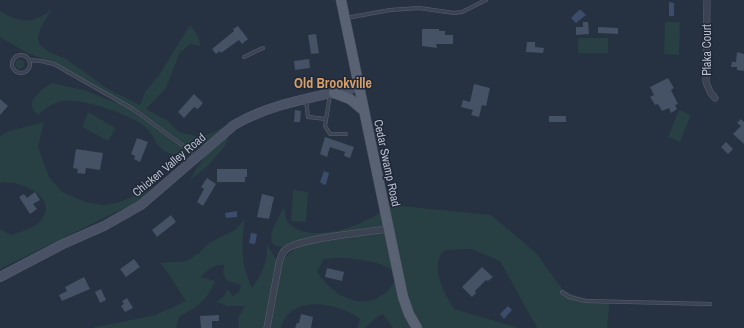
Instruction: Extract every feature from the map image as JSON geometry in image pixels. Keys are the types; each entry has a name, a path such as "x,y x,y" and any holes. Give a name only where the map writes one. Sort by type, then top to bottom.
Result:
{"main road":[{"name":"Cedar Swamp Road","path":"341,0 403,297 409,314 417,328"},
{"name":"Chicken Valley Road","path":"0,277 127,214 141,205 199,157 234,125 247,118 277,107 358,87"},
{"path":"332,93 350,99 363,110"}],"street":[{"name":"Plaka Court","path":"707,0 706,82 710,92 715,98"},
{"path":"267,328 279,263 284,251 295,244 388,229"}],"lane":[{"path":"345,19 390,10 419,8 454,13 462,12 486,0"},
{"path":"244,57 263,48"},
{"path":"30,60 30,66 23,72 17,71 13,67 13,61 18,55 24,55 30,60 54,64 133,109 199,157"},
{"path":"332,93 325,126 330,134 346,134"},
{"path":"306,99 308,117 326,119"},
{"path":"562,292 569,296 586,301 710,304"}],"green space":[{"path":"53,8 41,27 38,38 40,45 49,52 66,59 108,89 140,105 145,92 159,75 190,25 197,34 200,46 191,44 180,52 166,88 146,109 167,120 179,132 199,137 214,132 235,121 225,146 208,166 189,181 215,139 183,153 172,154 159,147 149,131 138,122 103,107 67,101 55,103 38,115 34,111 32,102 35,97 52,83 84,90 117,103 90,82 66,74 52,62 27,53 0,37 0,11 21,20 27,20 39,17"},
{"path":"665,22 680,22 679,55 664,54"},
{"path":"578,38 608,38 608,53 578,53"},
{"path":"18,60 22,60 24,64 22,68 18,68 16,66 16,62"},
{"path":"679,110 691,115 680,142 668,137"},
{"path":"88,112 116,128 108,141 82,127"},
{"path":"44,122 38,147 49,177 62,192 86,202 103,205 120,202 150,189 137,202 0,269 0,229 11,235 32,227 37,224 44,215 46,207 43,199 37,193 28,188 19,184 0,183 0,136 9,131"},
{"path":"293,190 308,192 306,222 291,221"},
{"path":"382,204 491,215 536,253 563,290 586,300 610,300 607,328 537,328 500,261 471,249 445,250 440,256 438,271 443,288 450,303 454,309 519,328 417,328 409,314"},
{"path":"284,207 287,220 290,224 299,230 310,233 322,233 349,228 372,218 380,212 415,328 393,328 383,314 377,317 365,328 357,328 360,319 351,313 316,304 304,306 294,310 286,317 281,328 239,328 238,318 245,306 227,306 216,302 223,297 228,289 233,296 239,292 241,285 226,280 223,273 224,265 211,268 201,277 215,281 212,288 201,303 179,317 176,328 91,328 155,315 186,301 160,263 186,261 199,253 209,243 235,230 245,219 243,255 248,279 252,288 264,268 267,244 277,261 284,258 296,248 277,246 273,244 271,239 273,228","holes":["341,258 363,260 380,264 393,271 397,276 389,289 380,297 369,301 357,301 335,291 325,282 317,271 324,259"]}],"water":[{"path":"669,2 674,3 674,16 669,16"},
{"path":"579,10 586,15 576,23 571,18"},
{"path":"324,171 329,173 326,184 324,185 320,182"},
{"path":"237,211 237,217 226,218 225,213"},
{"path":"251,233 257,234 255,244 249,243"},
{"path":"508,306 512,310 504,319 500,314"}],"building":[{"path":"583,22 588,22 589,34 576,35 576,27 583,27"},
{"path":"238,26 248,39 242,44 239,40 221,53 220,51 216,54 212,49"},
{"path":"598,27 618,28 618,34 598,33"},
{"path":"422,29 439,29 439,31 445,31 445,35 453,35 453,44 436,44 437,48 422,46"},
{"path":"316,34 319,53 311,54 308,35"},
{"path":"527,42 535,42 535,47 544,48 543,53 526,52"},
{"path":"737,52 744,54 744,71 737,70 737,67 731,67 732,62 736,62"},
{"path":"309,59 310,68 295,70 294,61"},
{"path":"668,78 674,88 671,90 678,104 675,105 677,109 671,113 669,108 662,111 658,104 655,105 650,97 654,95 650,87"},
{"path":"474,84 490,88 486,106 482,105 479,117 471,115 473,110 461,107 463,100 470,102"},
{"path":"194,94 203,103 198,109 194,107 184,118 178,112"},
{"path":"0,99 8,106 0,115"},
{"path":"295,110 301,111 300,122 294,122"},
{"path":"549,116 566,116 566,122 549,122"},
{"path":"741,119 744,122 744,144 733,134 741,126 737,123"},
{"path":"325,137 354,147 350,158 344,156 345,152 330,147 327,157 320,154"},
{"path":"137,138 148,142 140,162 134,159 135,156 131,154"},
{"path":"726,142 733,149 728,154 721,147"},
{"path":"76,149 103,153 100,170 86,168 85,174 77,173 78,169 73,168"},
{"path":"217,169 247,169 247,177 245,177 245,182 217,182"},
{"path":"207,178 216,184 203,206 197,202 204,189 201,187"},
{"path":"35,192 40,200 33,204 37,209 30,214 19,197 24,194 27,198"},
{"path":"262,194 274,197 269,219 257,217"},
{"path":"171,215 176,222 157,237 152,230"},
{"path":"134,259 140,267 126,277 120,269"},
{"path":"482,267 493,277 488,281 486,280 475,291 476,293 472,297 462,287"},
{"path":"327,268 344,272 342,281 325,277"},
{"path":"84,277 90,289 62,301 59,295 67,291 65,287"},
{"path":"101,289 106,300 100,303 95,292"},
{"path":"127,298 133,308 125,312 121,306 124,304 122,301"},
{"path":"301,314 313,317 311,328 295,328 297,323 299,323"},
{"path":"219,315 219,321 212,321 212,328 201,328 200,316"}],"district":[{"name":"Old Brookville","path":"333,83"}]}
